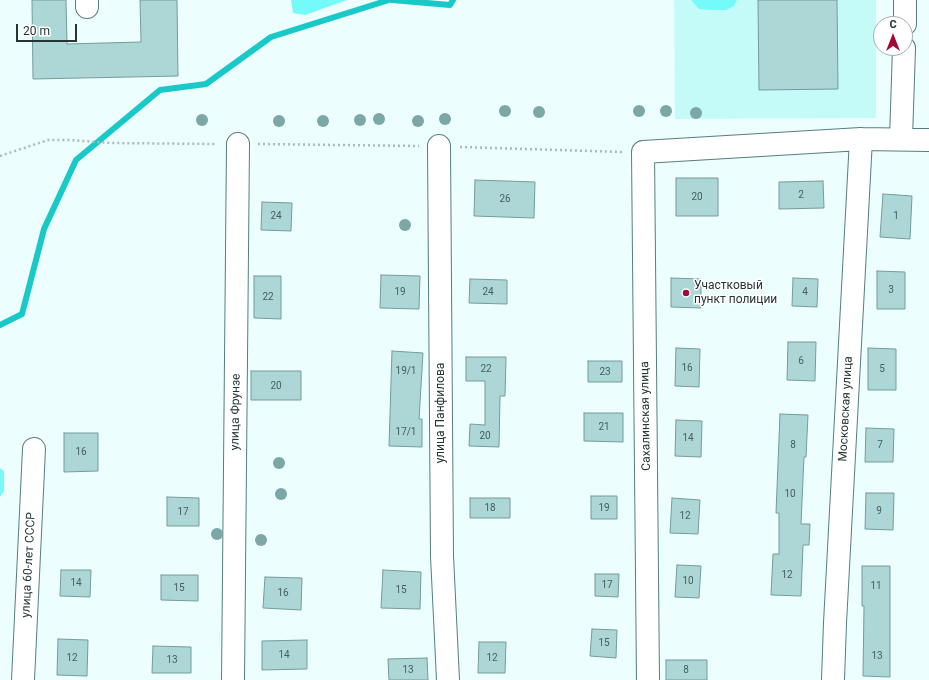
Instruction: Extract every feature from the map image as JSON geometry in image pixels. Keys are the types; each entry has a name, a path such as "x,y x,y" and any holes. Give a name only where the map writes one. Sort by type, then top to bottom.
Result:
{"street":[{"path":"905,0 905,16"},
{"path":"901,139 904,56"},
{"path":"643,152 861,139 929,140"},
{"name":"Московская улица","path":"833,680 835,615 861,139"},
{"name":"улица Фрунзе","path":"233,680 238,144"},
{"name":"улица Панфилова","path":"440,146 442,556 448,680"},
{"name":"Сахалинская улица","path":"643,152 648,680"},
{"name":"улица 60-лет СССР","path":"23,680 34,449"}],"path":[{"path":"0,156 48,140 111,143 440,146 643,152"}],"shaded area":[{"path":"291,0 347,0 305,15 293,13"},
{"path":"674,0 876,0 876,16 873,16 873,56 876,56 876,118 675,119"},
{"path":"691,0 737,0 734,6 726,10 710,10 699,9"},
{"path":"0,468 4,471 4,491 0,497"}],"building":[{"path":"32,0 66,0 67,44 141,42 140,0 177,0 178,76 33,79"},
{"path":"758,0 837,0 838,89 759,90"},
{"path":"676,178 718,178 718,216 676,216"},
{"path":"475,180 535,182 534,218 474,216"},
{"path":"823,181 824,208 779,209 779,182"},
{"path":"883,194 912,196 910,239 880,237"},
{"path":"262,202 292,203 291,231 261,230"},
{"path":"877,271 905,272 905,309 877,309"},
{"path":"381,275 420,276 419,309 380,308"},
{"path":"254,276 281,276 281,319 254,318"},
{"name":"Участковый пункт полиции","path":"671,278 701,279 701,308 671,307"},
{"path":"793,278 818,279 817,307 792,306"},
{"path":"470,279 507,280 507,304 469,303"},
{"path":"788,342 816,342 815,381 787,380"},
{"path":"676,348 700,349 699,387 675,386"},
{"path":"868,348 896,349 896,390 868,390"},
{"path":"392,351 423,353 419,419 422,419 422,447 389,446"},
{"path":"466,357 506,357 505,396 500,396 499,447 469,446 470,424 485,425 485,381 466,381"},
{"path":"588,361 622,361 622,382 588,382"},
{"path":"251,371 301,371 301,400 251,400"},
{"path":"584,413 623,413 623,442 584,441"},
{"path":"780,414 808,415 806,457 804,457 801,524 810,524 809,545 803,545 801,596 771,595 773,554 779,554 779,513 776,513"},
{"path":"676,420 702,421 701,457 675,456"},
{"path":"866,428 894,429 893,462 865,462"},
{"path":"64,433 98,433 98,471 64,472"},
{"path":"866,493 894,493 893,530 865,529"},
{"path":"591,496 617,496 617,519 591,519"},
{"path":"167,497 199,498 199,526 167,526"},
{"path":"470,498 510,498 510,518 470,518"},
{"path":"672,498 700,500 698,534 670,533"},
{"path":"677,565 701,566 699,598 675,597"},
{"path":"862,566 890,566 890,677 863,676 864,606 862,606"},
{"path":"61,570 91,570 90,597 60,596"},
{"path":"383,570 421,572 420,609 381,608"},
{"path":"595,574 619,574 618,597 595,596"},
{"path":"161,575 198,575 198,601 161,600"},
{"path":"265,577 302,578 301,610 263,608"},
{"path":"592,629 617,630 616,658 590,656"},
{"path":"58,639 88,640 87,676 57,675"},
{"path":"307,640 307,669 262,670 262,641"},
{"path":"479,642 506,642 505,673 478,673"},
{"path":"153,646 191,647 191,673 152,673"},
{"path":"427,658 428,680 389,680 388,659"},
{"path":"666,660 707,660 707,680 666,680"}],"waterway":[{"path":"0,325 22,314 44,229 76,160 160,90 206,84 271,37 389,0"},
{"path":"392,0 450,5 453,0"}],"place":[{"name":"Участковый пункт полиции","path":"686,293"}]}
